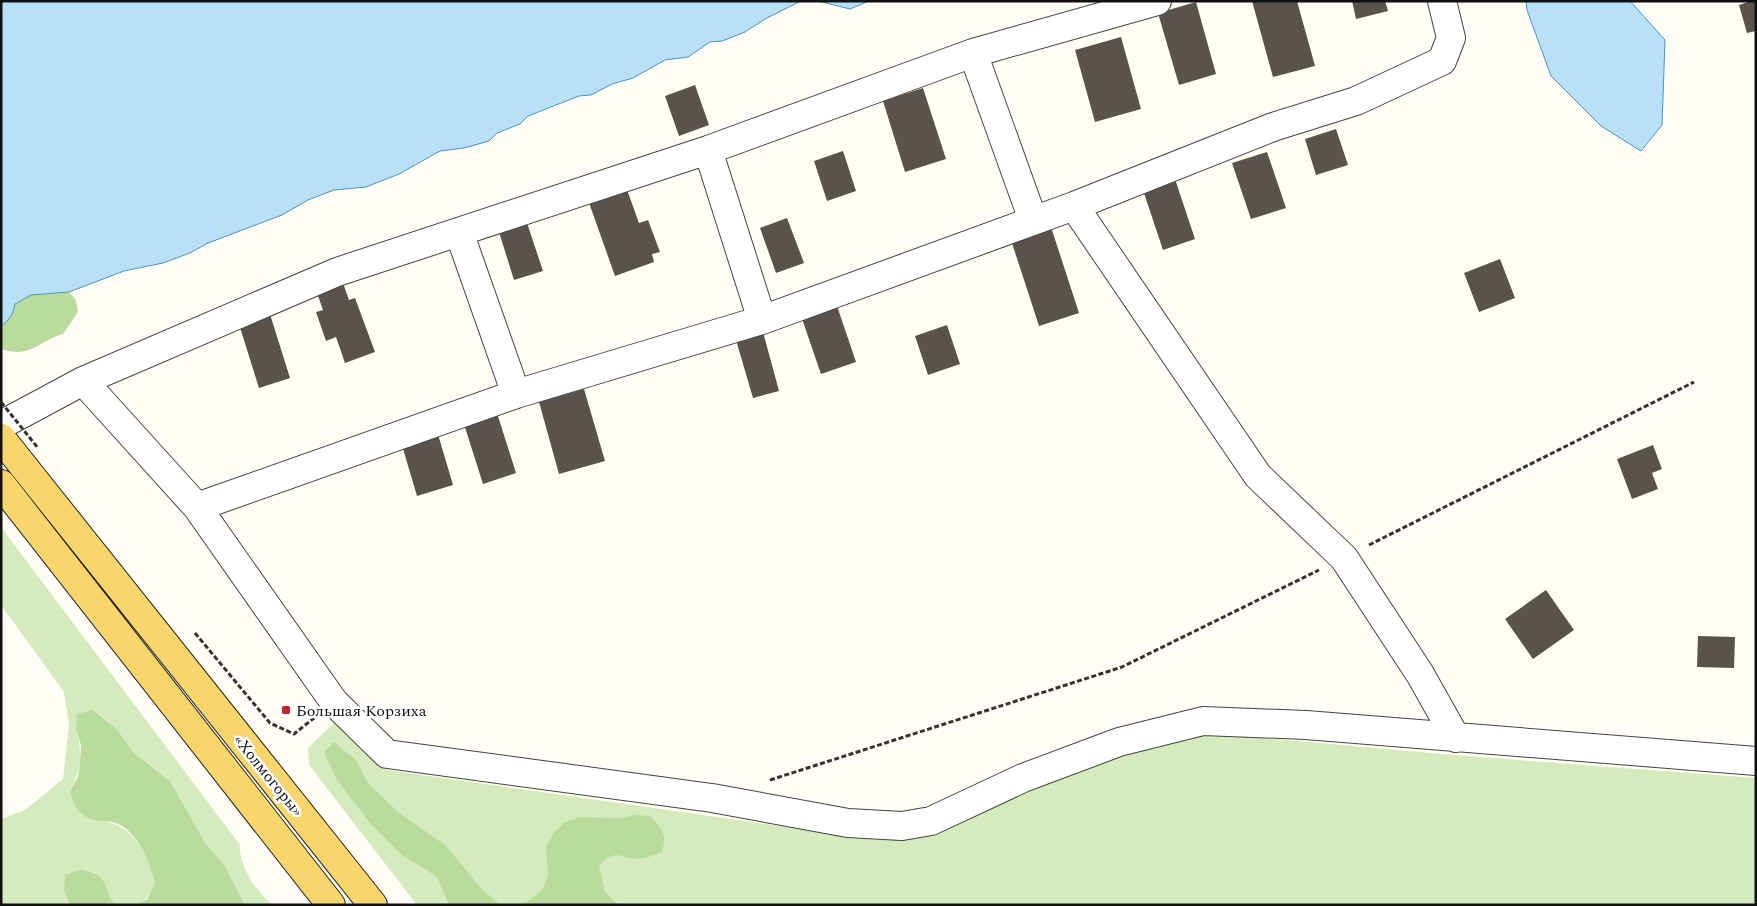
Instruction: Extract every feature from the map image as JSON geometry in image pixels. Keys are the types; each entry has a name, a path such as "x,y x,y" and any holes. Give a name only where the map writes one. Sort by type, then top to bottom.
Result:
{"main road":[{"name":"«Холмогоры»","path":"1,438 374,905"},
{"name":"«Холмогоры»","path":"1,484 331,905"}],"street":[{"path":"1,425 83,381 337,272 708,150 973,53 1157,1"},
{"path":"197,507 516,394 762,320 1074,206 1274,127 1356,101 1442,61 1451,38 1442,1"},
{"path":"973,53 1033,220"},
{"path":"708,150 762,320"},
{"path":"1074,206 1258,476 1344,558 1420,674 1456,738"},
{"path":"459,232 516,394"},
{"path":"83,381 197,507 334,702 387,754 712,798 848,823 902,826 931,821 1023,778 1119,742 1203,721 1306,725 1756,761"}],"path":[{"path":"768,780 1122,667 1694,382"},
{"path":"1,402 38,448"}],"green space":[{"path":"69,292 76,300 78,312 63,334 34,348 20,352 1,349 1,326 7,321 16,303 33,294"},
{"path":"1,527 240,845 240,853 245,870 255,886 273,905 245,905 225,866 206,844 170,781 134,753 117,729 92,710 76,730 80,746 80,761 77,776 70,791 98,821 120,827 137,841 148,861 155,883 140,903 115,905 102,880 94,872 64,891 70,905 1,905 1,819 25,810 63,779 69,725 64,692 1,605"},
{"path":"92,710 117,729 134,753 170,781 206,844 225,866 245,905 136,905 147,899 155,883 150,865 141,846 121,825 93,820 79,812 70,791 78,777 80,761 81,745 76,730 77,714"},
{"path":"337,720 387,770 849,836 1126,748 1210,733 1452,755 1756,778 1756,905 417,905 309,765 308,748"},
{"path":"334,742 356,760 368,783 398,812 445,845 481,888 500,905 449,905 437,877 402,855 371,824 337,780 324,752"},
{"path":"635,815 650,816 661,828 664,841 662,852 639,859 614,855 599,866 605,892 619,905 517,905 530,900 542,890 548,876 546,846 554,833 564,823 578,817 621,818"},
{"path":"80,870 96,874 101,878 115,905 70,905 64,891 65,875"}],"water":[{"path":"1,1 801,1 765,19 745,32 722,41 710,42 688,57 665,60 633,78 612,84 591,95 579,96 528,116 520,124 497,133 489,141 464,148 440,151 399,174 366,187 334,190 308,200 282,215 208,243 190,253 163,263 124,271 69,292 31,295 15,304 11,316 1,326"},
{"path":"818,1 869,1 850,9"},
{"path":"1526,1 1630,1 1665,40 1662,125 1641,151 1601,126 1551,76 1527,10"}],"building":[{"path":"1252,1 1297,1 1315,66 1273,77"},
{"path":"1352,1 1385,1 1388,11 1356,19"},
{"path":"1756,1 1756,31 1747,33 1739,5"},
{"path":"1196,2 1216,74 1179,85 1158,13"},
{"path":"1121,37 1141,109 1095,122 1075,50"},
{"path":"695,85 709,125 679,136 665,96"},
{"path":"923,88 946,159 905,172 883,101"},
{"path":"1336,129 1348,165 1316,175 1305,139"},
{"path":"843,151 856,191 827,201 814,161"},
{"path":"1267,152 1286,208 1251,219 1232,163"},
{"path":"1175,179 1195,239 1163,250 1143,190"},
{"path":"626,187 639,223 648,220 660,252 652,254 654,262 615,276 588,200"},
{"path":"787,218 804,263 776,273 760,228"},
{"path":"527,223 543,271 514,280 499,232"},
{"path":"1051,227 1079,313 1039,326 1011,240"},
{"path":"1500,259 1515,298 1479,312 1464,273"},
{"path":"343,283 349,300 355,298 375,352 345,363 336,337 326,341 316,312 323,310 317,293"},
{"path":"835,300 856,362 821,374 800,313"},
{"path":"269,311 290,378 259,388 238,321"},
{"path":"947,325 960,364 928,375 915,336"},
{"path":"763,332 779,391 753,398 736,340"},
{"path":"584,389 605,461 559,474 539,402"},
{"path":"496,410 516,473 483,484 463,421"},
{"path":"437,431 453,485 417,496 401,442"},
{"path":"1653,445 1662,469 1652,473 1658,489 1632,499 1617,459"},
{"path":"1546,590 1574,630 1533,659 1505,619"},
{"path":"1698,636 1735,637 1734,668 1697,667"}],"place":[{"name":"Большая Корзиха","path":"286,710"}]}
